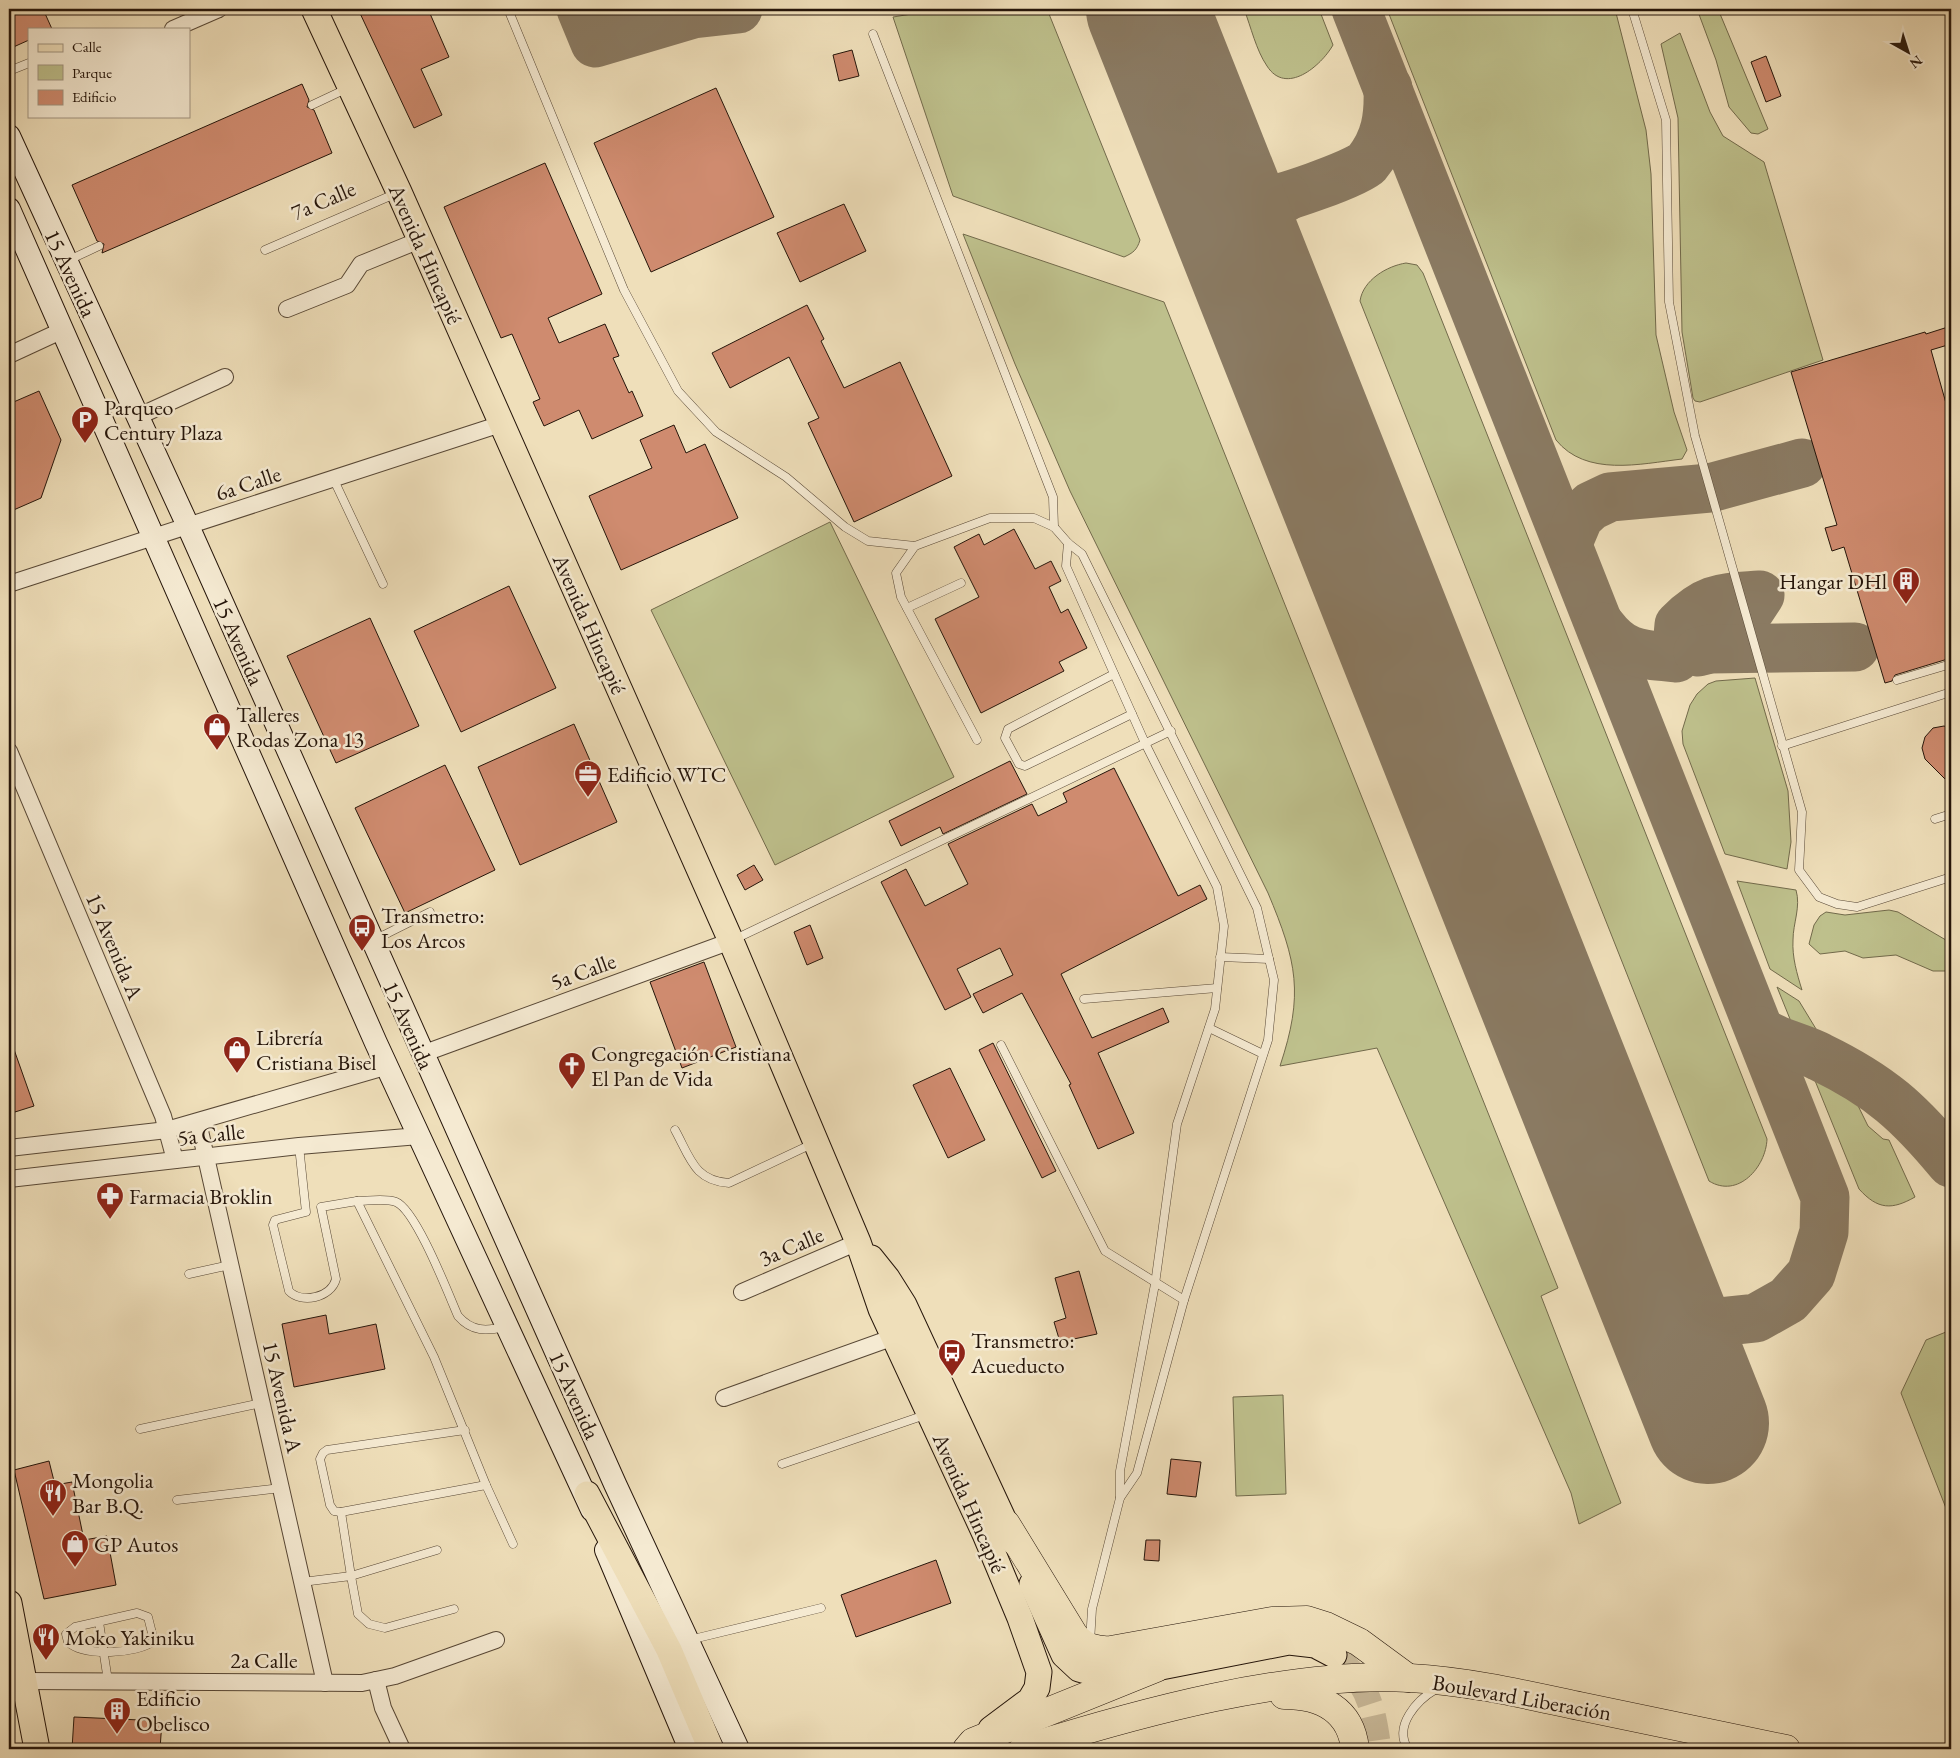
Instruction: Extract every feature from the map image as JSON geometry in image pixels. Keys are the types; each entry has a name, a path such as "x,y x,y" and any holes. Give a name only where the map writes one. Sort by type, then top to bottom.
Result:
{"highway":[{"path":"1006,1524 1070,1629 1077,1639 1089,1648 1110,1650 1272,1622 1307,1620 1319,1622 1348,1636 1408,1678"},
{"path":"970,1746 1156,1668"},
{"name":"Boulevard Liberación","path":"1023,1749 1158,1711 1217,1697 1328,1681 1408,1678 1476,1684 1786,1749"},
{"path":"1217,1697 1287,1695 1321,1701 1336,1710 1349,1724 1355,1749"}],"main road":[{"name":"Avenida Hincapié","path":"314,9 420,240 730,941 858,1242 881,1309 1005,1579 1039,1672 1037,1688 1030,1700 970,1746"},
{"name":"Avenida Hincapié","path":"858,1242 887,1278 904,1305 1006,1524 1060,1648 1068,1660 1085,1671 1101,1674 1156,1668 1289,1642 1315,1645 1334,1654"},
{"path":"587,1494 669,1650 711,1749"},
{"path":"9,1603 37,1749"}],"street":[{"path":"175,28 219,9"},
{"name":"15 Avenida","path":"9,136 188,526 422,1054 738,1749"},
{"name":"15 Avenida","path":"9,209 14,235 63,330 388,1066 587,1494 609,1560 690,1749"},
{"path":"287,309 347,285 361,264 420,240"},
{"path":"9,355 63,330"},
{"path":"137,417 225,377"},
{"name":"6a Calle","path":"9,584 501,424"},
{"name":"15 Avenida A","path":"9,751 168,1130 175,1160"},
{"name":"5a Calle","path":"422,1054 730,941"},
{"name":"5a Calle","path":"9,1148 168,1130 388,1066"},
{"name":"15 Avenida A","path":"198,1122 325,1683"},
{"name":"5a Calle","path":"9,1179 299,1146 420,1136"},
{"name":"3a Calle","path":"742,1292 858,1242"},
{"path":"724,1398 894,1337"},
{"name":"2a Calle","path":"25,1680 362,1683 394,1676 496,1640"},
{"path":"376,1680 383,1708 402,1749"}],"lane":[{"path":"508,9 624,290 678,391 716,432 786,477 845,527 868,541 915,546 990,518 1034,518 1054,527 1068,543 1082,554 1257,908 1274,980 1268,1040 1184,1300 1136,1473 1120,1498"},
{"path":"1632,9 1666,120 1669,302 1693,426 1802,812 1799,870 1819,898 1837,904 1857,906 1951,877"},
{"path":"873,34 1053,496 1054,527"},
{"path":"9,71 28,62"},
{"path":"312,105 350,87"},
{"name":"7a Calle","path":"264,250 398,192"},
{"path":"66,261 99,246"},
{"path":"334,478 383,584"},
{"path":"1068,543 1066,566 1145,743 1217,887 1224,926 1215,1009 1177,1124 1155,1284 1120,1471 1120,1498 1092,1609 1089,1648"},
{"path":"915,546 896,573 901,597 977,740"},
{"path":"907,608 961,583"},
{"path":"1897,680 1951,664"},
{"path":"1114,674 1008,729 1005,738 1019,764 1025,766 1132,714"},
{"path":"1782,746 1951,692"},
{"path":"730,941 1171,731"},
{"path":"1935,819 1951,814"},
{"path":"372,941 430,912"},
{"path":"1220,957 1269,959"},
{"path":"1084,999 1217,988"},
{"path":"1209,1028 1263,1054"},
{"path":"1002,1045 1105,1251 1155,1284 1184,1300"},
{"path":"675,1130 698,1173 716,1182 729,1182 816,1142"},
{"path":"299,1146 306,1212"},
{"path":"357,1201 434,1357 486,1485 513,1544"},
{"path":"321,1207 336,1279 334,1287 328,1293 302,1299 294,1297 289,1291 274,1225 275,1220 321,1207 357,1201 394,1201 402,1206 417,1226 458,1316 466,1326 484,1331 508,1326"},
{"path":"189,1274 230,1265"},
{"path":"140,1429 261,1403"},
{"path":"782,1464 929,1413"},
{"path":"465,1430 327,1450 320,1459 330,1505 334,1510 341,1512 486,1485"},
{"path":"177,1500 281,1488"},
{"path":"341,1512 358,1614 369,1624 385,1628 454,1608"},
{"path":"302,1582 351,1576 437,1550"},
{"path":"687,1640 820,1608"},
{"path":"137,1613 148,1617 154,1641 147,1646 105,1652 82,1650 73,1647 68,1642 66,1634 75,1627 137,1613"},
{"path":"99,1622 108,1682"},
{"path":"1408,1749 1404,1731 1415,1705 1448,1681"}],"green space":[{"path":"943,9 1047,9 1140,240 1136,249 1124,257 953,196 893,17"},
{"path":"1244,9 1319,9 1333,45 1312,69 1303,75 1284,78 1275,75 1263,60"},
{"path":"1387,9 1615,9 1646,130 1651,174 1656,335 1674,412 1687,450 1682,459 1632,465 1598,464 1568,452 1556,440"},
{"path":"1697,9 1718,9 1768,129 1758,134 1751,133 1729,107 1716,60"},
{"path":"1680,33 1710,112 1723,136 1764,162 1823,360 1700,402 1695,401 1693,398 1682,332 1678,118 1661,44"},
{"path":"963,234 1164,302 1558,1288 1541,1296 1621,1503 1579,1524 1571,1493 1377,1048 1280,1066 1288,1041 1292,1018 1294,978 1291,959 1278,917 1268,893 1070,491 1015,364"},
{"path":"1406,263 1417,265 1423,273 1767,1139 1762,1160 1749,1177 1740,1183 1720,1186 1709,1181 1360,301 1362,293 1377,275 1391,267"},
{"path":"830,522 954,777 775,865 651,610"},
{"path":"1755,678 1788,791 1791,842 1787,869 1725,854 1683,744 1682,731 1690,705 1697,694 1708,684 1716,681"},
{"path":"1737,881 1796,890 1798,903 1793,934 1793,953 1802,990 1770,969"},
{"path":"1889,910 1898,912 1951,943 1951,971 1933,971 1896,955 1863,958 1845,951 1820,954 1809,944 1814,925 1820,916 1826,912 1845,915"},
{"path":"1777,987 1799,1001 1838,1065 1868,1126 1883,1139 1889,1140 1915,1197 1899,1204 1886,1206 1873,1201 1859,1189"},
{"path":"1951,1330 1951,1521 1901,1393 1926,1340"},
{"path":"1283,1395 1286,1494 1236,1496 1233,1397"}],"building":[{"path":"9,9 43,9 52,28 28,28 28,40 9,49"},
{"path":"358,9 428,9 449,57 421,69 442,115 414,128"},
{"path":"852,50 859,76 839,81 833,55"},
{"path":"1766,56 1781,96 1766,102 1751,62"},
{"path":"302,84 309,100 307,107 314,110 332,153 102,253 104,244 97,241 72,185"},
{"path":"716,88 774,217 651,272 594,143"},
{"path":"545,163 602,294 548,318 559,343 605,324 619,356 613,358 629,393 632,391 643,416 592,439 579,410 544,426 533,402 540,399 512,334 501,338 444,207"},
{"path":"844,204 866,251 800,282 777,233"},
{"path":"807,305 824,339 821,341 844,388 900,362 952,476 854,522 808,423 819,418 789,357 730,388 712,353"},
{"path":"1951,326 1951,344 1931,350 1951,421 1951,658 1895,675 1892,681 1885,683 1844,547 1832,551 1825,528 1837,525 1791,372"},
{"path":"39,391 61,440 41,498 9,512 9,404"},
{"path":"674,425 686,453 705,444 738,518 621,570 589,496 652,468 640,440"},
{"path":"1014,529 1035,569 1051,561 1061,581 1049,587 1061,613 1068,609 1087,648 1059,662 1064,671 981,713 935,619 979,597 954,547 979,534 984,545"},
{"path":"509,586 556,688 461,732 414,631"},
{"path":"370,618 419,726 336,763 287,656"},
{"path":"574,724 617,822 520,865 478,767"},
{"path":"1944,726 1951,728 1951,785 1925,759 1922,748 1925,737 1933,728"},
{"path":"1010,761 1027,794 943,834 940,827 901,846 889,821"},
{"path":"445,765 495,870 405,913 355,808"},
{"path":"1114,768 1178,896 1200,885 1207,899 1061,974 1092,1038 1163,1008 1169,1022 1098,1053 1134,1133 1098,1149 1069,1085 1071,1084 1022,993 983,1013 973,994 1013,975 1000,948 957,969 971,997 945,1010 881,882 906,869 925,906 968,884 948,844 1032,804 1038,816 1067,802 1063,793"},
{"path":"754,865 763,880 745,890 737,875"},
{"path":"810,925 823,958 807,965 794,932"},
{"path":"704,962 736,1047 682,1068 650,982"},
{"path":"9,1041 11,1041 34,1106 15,1112 9,1095"},
{"path":"993,1043 1056,1171 1042,1178 979,1050"},
{"path":"950,1068 985,1140 948,1158 913,1085"},
{"path":"1079,1271 1097,1334 1060,1342 1054,1322 1066,1318 1055,1278"},
{"path":"326,1315 329,1334 376,1324 385,1369 294,1387 282,1324"},
{"path":"1171,1459 1201,1462 1196,1497 1167,1494"},
{"path":"49,1461 55,1485 72,1482 84,1540 107,1536 116,1585 44,1599 14,1470"},
{"path":"1146,1540 1160,1540 1159,1561 1144,1560"},
{"path":"936,1560 951,1603 856,1637 841,1595"},
{"name":"Edificio Obelisco","path":"74,1717 162,1721 160,1749 72,1749"}],"taxiway":[{"path":"581,9 595,43 693,14 738,9"},
{"path":"1356,9 1825,1197 1824,1232 1811,1274 1788,1300 1756,1318 1718,1322 1690,1316 1657,1295"},
{"path":"1220,194 1247,202 1266,202 1314,187 1360,168 1367,163 1382,137 1387,118 1388,88"},
{"path":"1239,243 1253,222 1265,211 1286,197"},
{"path":"1568,543 1579,517 1591,506 1610,497 1710,488 1802,463"},
{"path":"1602,627 1618,644 1634,652 1676,658 1679,625 1698,608 1725,598 1760,595 1733,636 1710,649"},
{"path":"1698,652 1710,649 1855,647"},
{"path":"1760,1031 1774,1039 1820,1057 1877,1090 1907,1115 1951,1163"}],"runway":[{"path":"1147,9 1708,1423"}],"tunnel":[{"path":"1334,1655 1346,1665 1362,1686 1371,1708 1379,1749"}],"place":[{"name":"Parqueo Century Plaza","path":"85,444"},
{"name":"Hangar DHl","path":"1906,605"},
{"name":"Talleres Rodas Zona 13","path":"217,751"},
{"name":"Edificio WTC","path":"588,798"},
{"name":"Transmetro: Los Arcos","path":"362,952"},
{"name":"Librería Cristiana Bisel","path":"237,1074"},
{"name":"Congregación Cristiana El Pan de Vida","path":"572,1090"},
{"name":"Farmacia Broklin","path":"110,1220"},
{"name":"Transmetro: Acueducto","path":"952,1377"},
{"name":"Mongolia Bar B.Q.","path":"53,1517"},
{"name":"GP Autos","path":"75,1568"},
{"name":"Moko Yakiniku","path":"46,1661"},
{"name":"Edificio Obelisco","path":"117,1735"}]}
